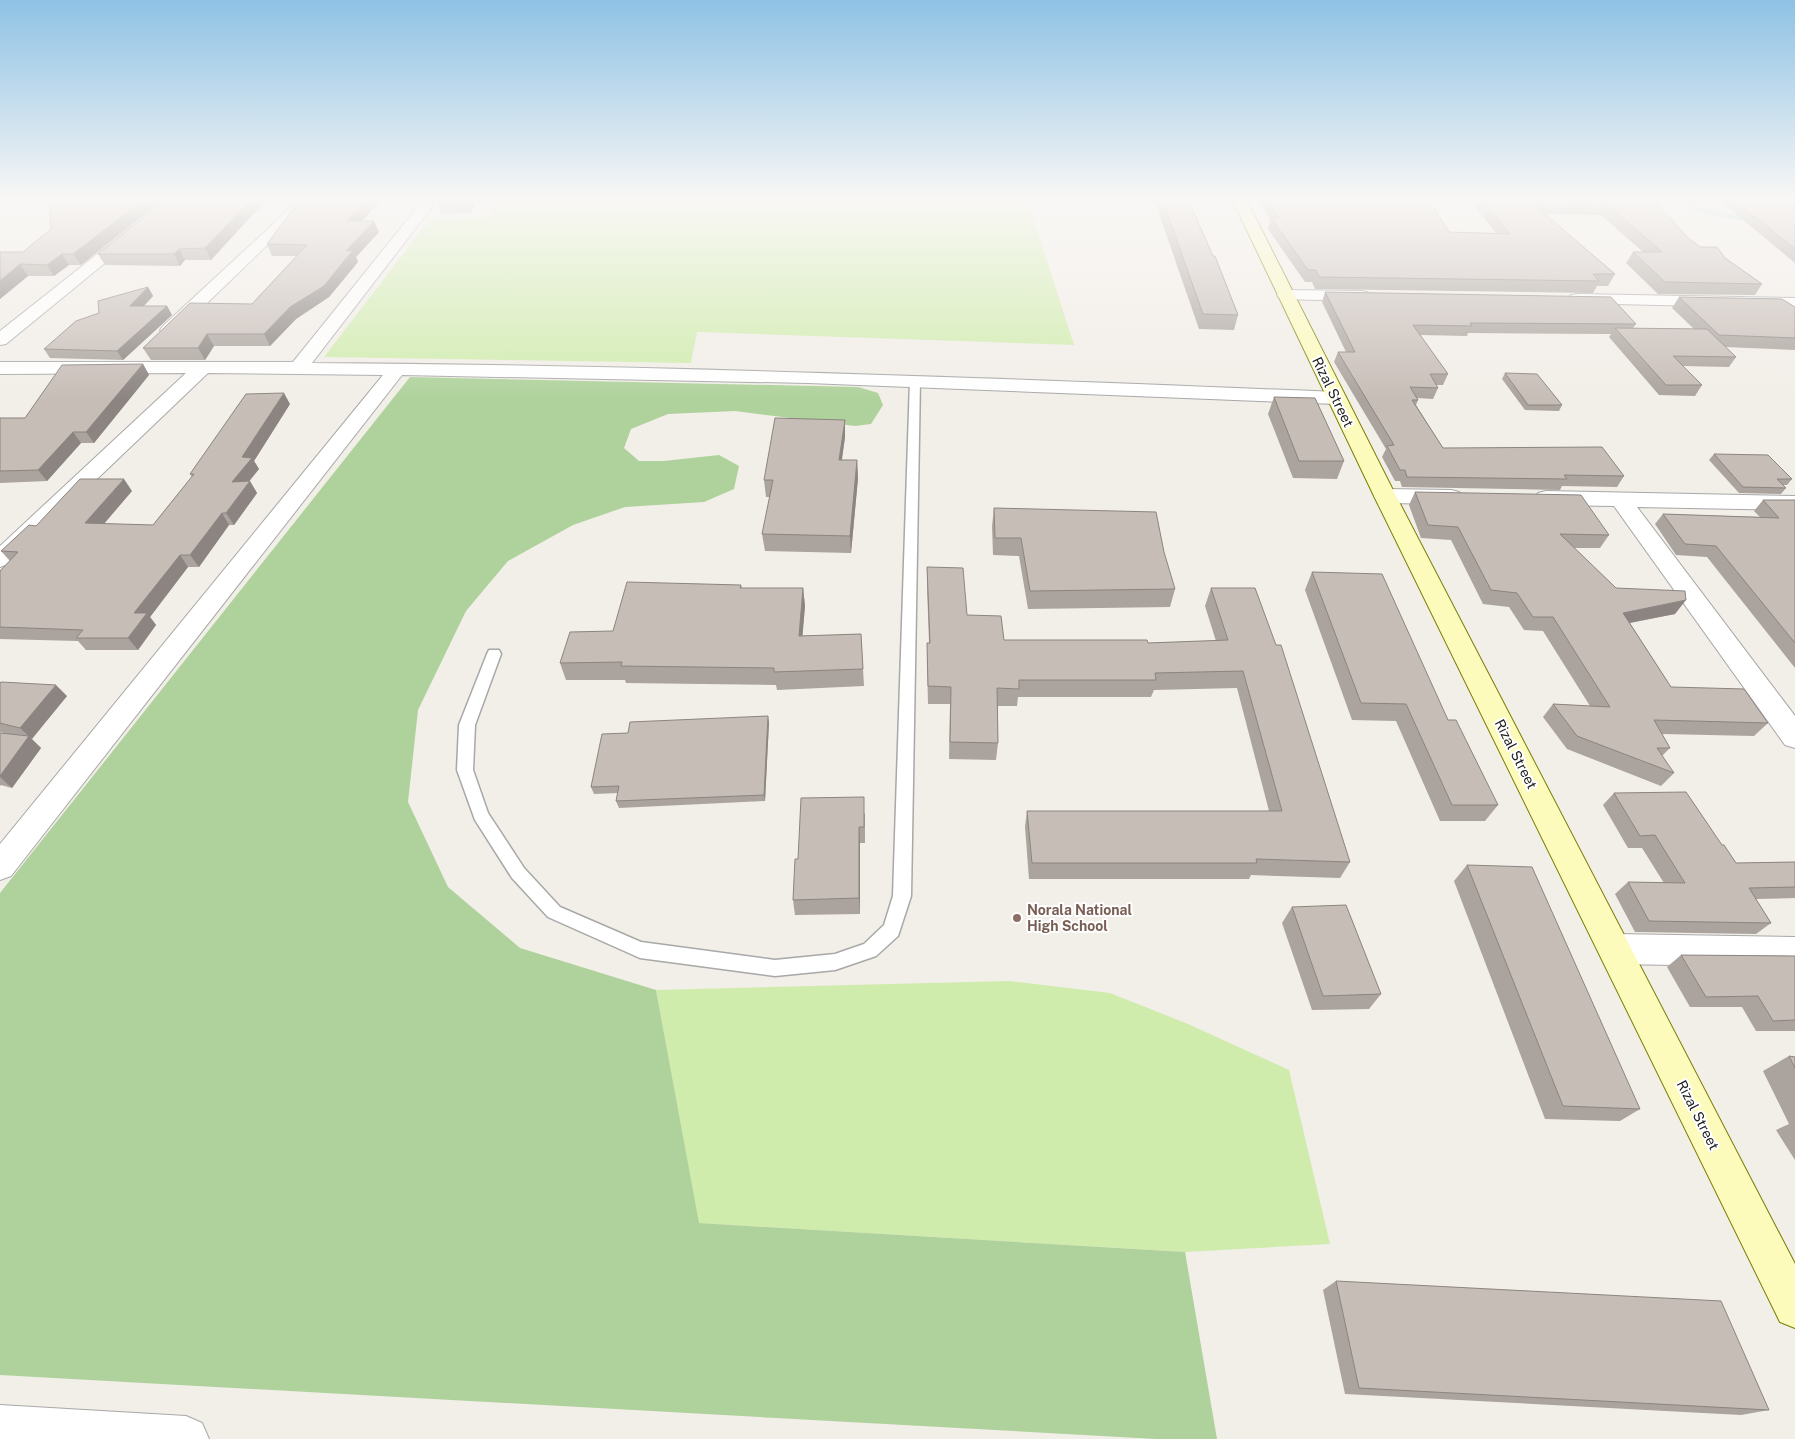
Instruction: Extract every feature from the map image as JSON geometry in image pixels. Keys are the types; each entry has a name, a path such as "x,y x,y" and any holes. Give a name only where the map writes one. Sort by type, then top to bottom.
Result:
{"main road":[{"name":"Rizal Street","path":"1272,266 1385,496 1795,1307"}],"street":[{"path":"0,340 92,266"},
{"path":"158,340 237,266"},
{"path":"299,367 378,266"},
{"path":"1286,295 1374,296"},
{"path":"1562,299 1795,302"},
{"path":"130,368 144,354"},
{"path":"0,559 204,367"},
{"path":"0,368 299,367 915,380 1336,398"},
{"path":"0,867 397,369"},
{"path":"1385,496 1473,497"},
{"path":"1522,498 1795,503"},
{"path":"1620,499 1795,737"},
{"path":"1615,949 1795,952"},
{"path":"0,1427 186,1439"}],"lane":[{"path":"494,654 467,725 465,770 481,815 518,873 554,912 640,950 775,968 835,962 870,950 892,930 902,896 915,380"}],"green space":[{"path":"394,266 1049,266 1074,345 697,332 691,363 324,357"},
{"path":"410,377 858,387 878,393 883,405 871,424 855,426 735,411 668,414 631,429 624,448 639,461 664,461 719,455 739,466 734,489 704,502 625,507 573,525 508,561 466,611 418,710 408,802 448,887 520,948 656,990 699,1223 1185,1252 1217,1439 1156,1439 0,1375 0,893"},
{"path":"1009,981 1110,993 1188,1024 1289,1070 1330,1244 1185,1252 698,1223 656,990"}],"building":[{"path":"0,266 17,266 0,281"},
{"path":"287,266 340,266 324,286 290,307 264,334 207,334 198,348 143,348 190,303 252,304"},
{"path":"1186,266 1219,266 1238,315 1203,314"},
{"path":"1305,266 1606,266 1615,274 1593,274 1599,281 1319,277 1316,270 1308,270"},
{"path":"1648,266 1737,266 1762,284 1665,282"},
{"path":"148,287 130,306 167,306 117,351 44,349 76,321 99,313 98,301"},
{"path":"1325,292 1611,297 1636,324 1470,323 1472,326 1413,325 1448,374 1430,374 1438,388 1410,387 1418,400 1412,400 1443,448 1602,447 1624,476 1564,475 1567,479 1407,477 1405,470 1400,470 1387,446 1394,445 1338,352 1355,352"},
{"path":"1679,297 1782,299 1795,307 1795,338 1719,335"},
{"path":"1615,328 1707,329 1736,357 1673,356 1702,385 1666,385"},
{"path":"143,364 86,432 73,432 38,470 0,471 0,418 25,418 62,365"},
{"path":"1505,373 1537,374 1562,405 1528,405"},
{"path":"284,393 242,457 252,458 232,482 250,481 226,513 222,513 190,555 180,555 134,613 147,613 128,638 76,638 83,630 0,627 0,571 18,552 1,551 29,525 36,526 80,479 124,479 85,523 153,525 194,474 190,474 246,394"},
{"path":"1274,397 1315,398 1344,461 1299,461"},
{"path":"775,418 845,420 839,460 857,460 850,536 762,534 773,480 764,480"},
{"path":"1714,454 1768,455 1792,479 1777,479 1786,488 1743,487"},
{"path":"1415,492 1581,495 1609,535 1560,534 1616,588 1685,591 1686,600 1623,613 1671,687 1744,689 1768,723 1654,720 1670,748 1657,748 1674,773 1577,736 1553,704 1610,707 1553,617 1533,617 1517,593 1491,590 1458,527 1428,525"},
{"path":"1763,500 1795,500 1795,643 1716,546 1685,544 1663,514 1779,518"},
{"path":"994,508 1156,512 1164,552 1175,589 1030,591 1021,538 995,538"},
{"path":"927,567 963,568 967,615 1001,616 1004,640 1147,640 1148,643 1228,640 1211,588 1255,588 1276,645 1281,645 1350,862 1256,859 1257,863 1032,863 1027,811 1282,811 1243,671 1155,673 1156,680 1019,680 1019,689 997,688 998,743 950,742 951,687 928,686 927,643 930,643"},
{"path":"1312,572 1382,574 1448,720 1456,720 1498,805 1452,805 1406,704 1361,703"},
{"path":"627,582 741,585 740,588 803,588 799,636 861,634 863,669 774,672 774,668 621,666 622,662 560,663 570,632 613,631"},
{"path":"1,682 56,685 20,728 0,723"},
{"path":"768,716 764,795 616,801 619,786 591,787 602,734 628,733 630,722"},
{"path":"0,733 29,736 0,776"},
{"path":"1686,792 1736,863 1795,862 1795,887 1749,888 1771,923 1649,921 1628,882 1685,883 1655,835 1640,836 1614,793"},
{"path":"864,797 864,827 859,827 859,898 793,900 795,859 798,859 801,798"},
{"path":"1467,865 1532,867 1640,1109 1563,1106"},
{"path":"1346,905 1381,994 1323,996 1292,907"},
{"path":"1681,955 1795,956 1795,1020 1773,1021 1758,996 1706,997"},
{"path":"1789,1056 1795,1057 1795,1068"},
{"path":"1336,1281 1721,1301 1769,1410 1359,1388"}],"place":[{"name":"Norala National High School","path":"1017,918"}]}
